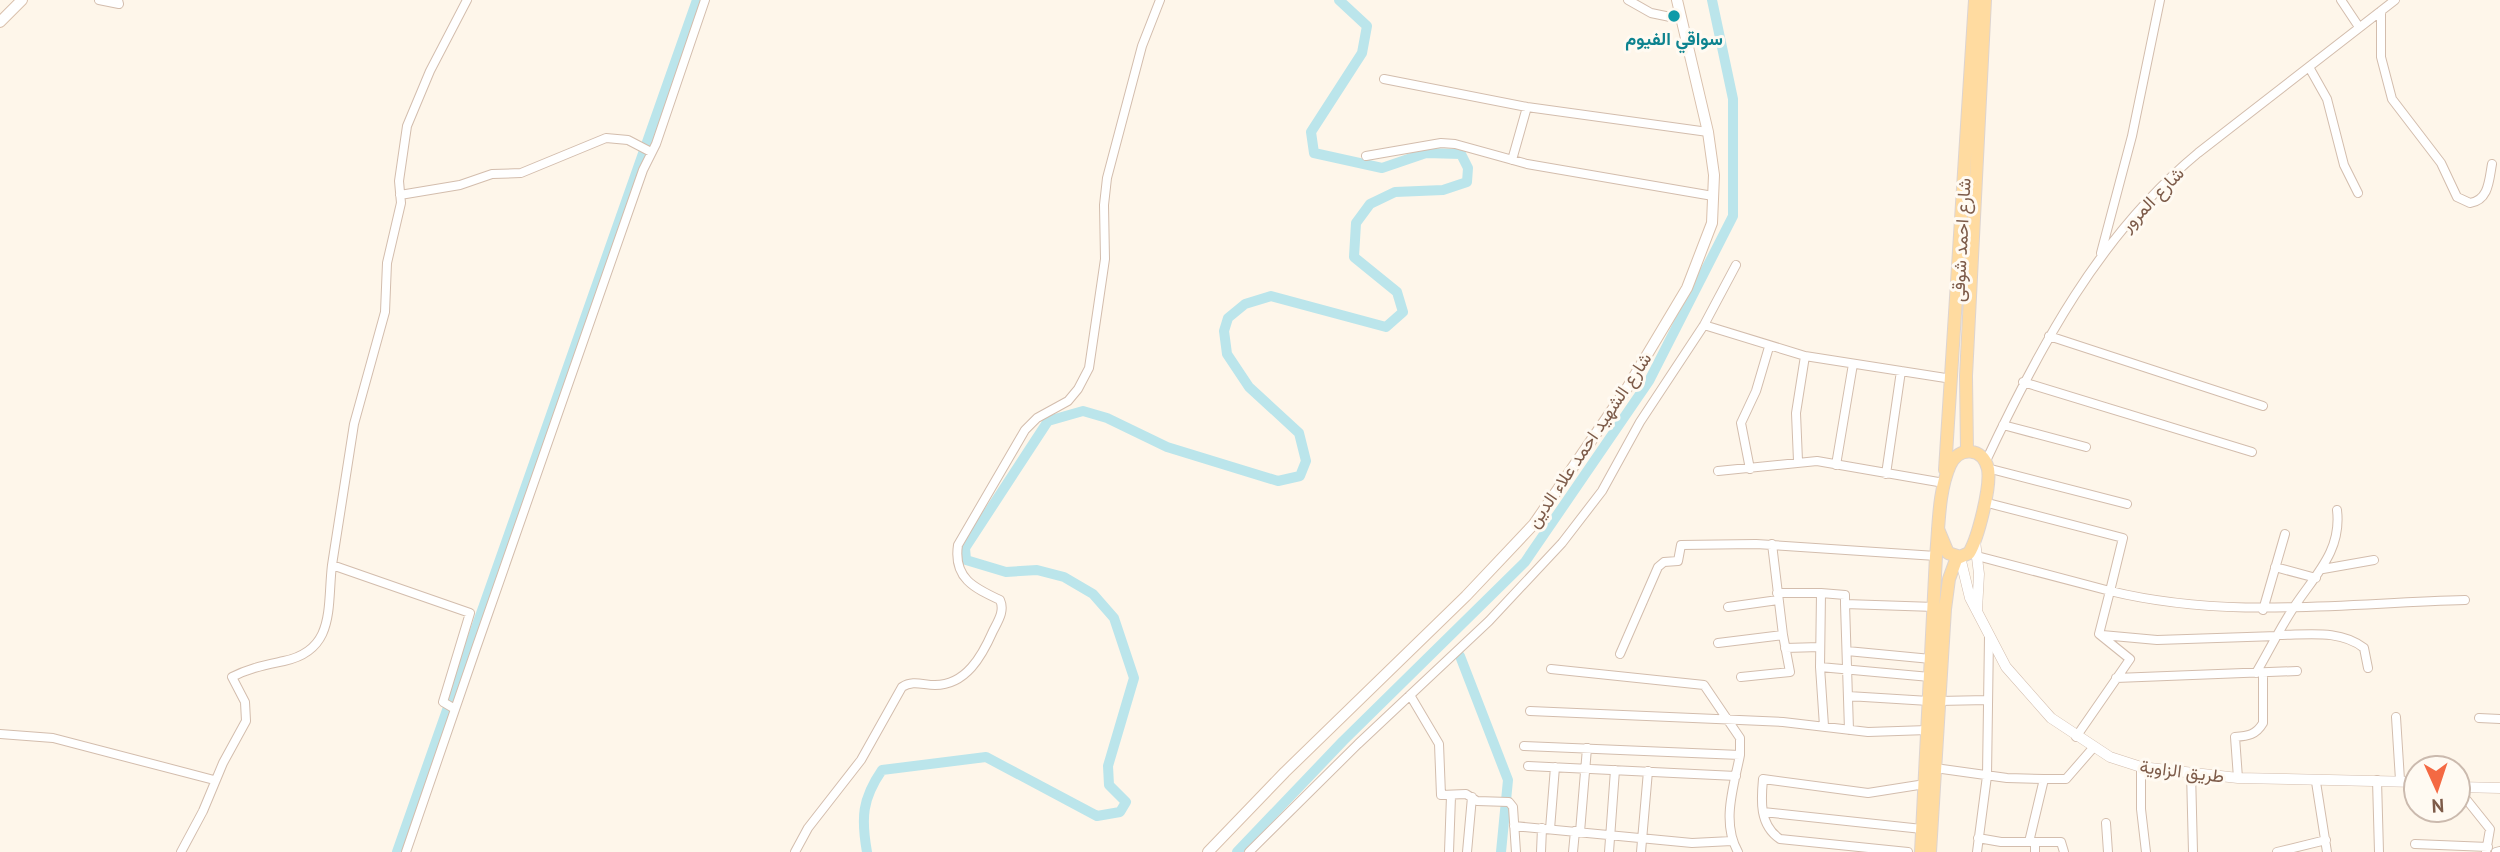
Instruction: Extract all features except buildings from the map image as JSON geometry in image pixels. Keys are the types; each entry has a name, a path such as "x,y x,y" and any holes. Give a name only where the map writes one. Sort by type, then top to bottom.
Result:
{"main road":[{"path":"0,22 22,0"},
{"name":"شارع الشهيد احمد علاء الدين","path":"1208,852 1285,772 1466,596 1548,506 1626,390 1687,288 1712,223 1713,196 1708,132 1679,19 1677,0"},
{"name":"شارع احمد شوقى","path":"1933,701 1930,677 1936,556 1952,379 1975,0"},
{"name":"شارع احمد شوقى","path":"1967,451 1966,376 1985,0"},
{"path":"1938,529 1945,550 1958,557 1969,553 1984,502 1986,466 1979,455 1967,451 1956,456 1944,482"},
{"path":"1921,852 1928,730 1948,586 1958,557"},
{"path":"1930,852 1935,768 1933,701"}],"street":[{"path":"99,0 119,4 118,0"},
{"path":"181,852 203,811 214,780 246,721 244,702 232,677 252,668 288,661 314,649 324,630 354,424 384,312 387,263 400,195 404,140 412,112 467,0"},
{"path":"406,852 451,708 705,0"},
{"path":"796,852 808,828 860,760 902,687 909,683 946,684 961,678 979,657 1001,614 1000,600 976,590 961,573 956,558 958,545 1025,430 1037,418 1068,401 1089,368 1105,260 1104,205 1107,178 1142,46 1160,0"},
{"path":"1628,0 1651,13 1679,19"},
{"path":"2100,256 2144,82 2160,0"},
{"path":"2341,0 2361,26"},
{"name":"شارع المرور","path":"1986,466 2023,382 2049,335 2100,256 2168,178 2395,0"},
{"path":"2382,8 2381,57 2392,99 2441,163 2457,197 2470,203 2480,200 2487,189 2492,164"},
{"path":"2309,67 2327,99 2344,165 2358,193"},
{"path":"1384,79 1527,107 1708,132"},
{"path":"1512,160 1527,107"},
{"path":"400,195 460,185 492,174 521,173 606,138 617,137 650,151"},
{"path":"1366,156 1441,143 1455,144 1512,160 1713,196"},
{"path":"1249,852 1489,621 1562,543 1595,502 1640,422 1704,325 1736,265"},
{"path":"1704,325 1805,356 1952,379"},
{"path":"2049,335 2263,406"},
{"path":"1750,469 1741,423 1756,391 1769,346"},
{"path":"1798,461 1796,413 1805,356"},
{"path":"1836,465 1853,364"},
{"path":"1886,474 1901,371"},
{"path":"2023,382 2252,452"},
{"path":"2003,425 2086,447"},
{"path":"1718,471 1798,461 1944,482"},
{"path":"1986,466 2127,504"},
{"path":"1984,502 2123,538 2099,634"},
{"path":"2238,778 2235,737 2250,735 2263,723 2259,673 2294,608 2323,569 2336,538 2337,510"},
{"path":"2263,610 2285,534"},
{"name":"طريق الزاوية","path":"1974,540 1977,556 1977,610"},
{"path":"1620,654 1658,567 1664,562 1678,561 1681,545 1772,544 1936,556"},
{"path":"1741,677 1790,672 1772,544"},
{"path":"1977,556 2110,591 2206,608 2263,610 2465,600"},
{"name":"طريق الزاوية","path":"1958,557 1965,585 2006,667 2040,708 2093,748 2141,767 2238,778 2316,782 2400,780"},
{"path":"2323,569 2374,560"},
{"path":"332,565 470,613 463,642 448,678 443,702 451,708"},
{"path":"2275,567 2316,578"},
{"path":"1821,593 1820,667 1824,726"},
{"path":"1728,607 1778,596 1821,593 1845,595 1849,730"},
{"path":"1845,604 1934,607"},
{"path":"2099,634 2157,640 2330,635 2350,640 2364,648 2368,668"},
{"path":"2076,737 2130,659 2099,634"},
{"path":"1718,643 1783,635"},
{"path":"1977,852 1987,776 1989,636"},
{"path":"1785,648 1820,647"},
{"path":"1847,650 1931,659"},
{"path":"1820,667 1930,677"},
{"path":"1551,669 1703,685 1740,738 1740,755 1729,822 1732,841 1738,852"},
{"path":"2116,678 2297,671"},
{"path":"1410,695 1439,744 1441,795 1466,794 1477,801 1506,802 1514,826 1516,852"},
{"path":"1848,696 1933,701 1988,700"},
{"path":"1530,711 1728,720 1849,730 1928,730"},
{"path":"2396,717 2400,780"},
{"path":"2479,718 2500,719"},
{"path":"0,734 53,738 214,780"},
{"path":"1524,746 1740,755"},
{"path":"1573,852 1587,748"},
{"path":"1935,768 1987,776 2066,779 2093,748"},
{"path":"1528,766 1736,776"},
{"path":"1541,852 1555,767"},
{"path":"2141,767 2141,809 2146,852"},
{"path":"1609,852 1615,769"},
{"path":"1641,852 1648,771"},
{"path":"2191,772 2193,852"},
{"path":"1908,852 1780,839 1767,826 1763,812 1763,779 1868,793 1925,784"},
{"path":"2035,852 2032,842 2043,779"},
{"path":"2377,780 2379,852"},
{"path":"2316,782 2328,852"},
{"path":"2472,788 2500,788"},
{"path":"1449,852 1451,796"},
{"path":"1466,852 1472,797"},
{"path":"2415,844 2487,850 2490,828 2472,806"},
{"path":"1763,812 1922,829"},
{"path":"2106,823 2108,852"},
{"path":"1514,826 1681,842 1732,841"},
{"path":"1978,838 2061,842 2064,852"},
{"path":"2277,852 2326,840"},
{"path":"1680,852 1681,842"}],"waterway":[{"path":"397,852 697,0"},
{"path":"867,852 865,809 870,790 882,770 986,757 1097,816 1120,812 1126,802 1109,785 1108,766 1134,678 1114,618 1093,594 1064,577 1037,570 1006,572 966,560 965,548 1048,421 1083,411 1107,418 1167,447 1278,481 1300,476 1306,461 1299,433 1249,387 1227,354 1224,331 1228,318 1245,304 1271,296 1386,327 1403,312 1397,292 1354,257 1356,223 1370,204 1395,192 1443,190 1467,182 1468,168 1461,154 1426,153 1382,168 1314,153 1311,132 1362,53 1367,26 1339,0"},
{"path":"1237,852 1343,741 1525,562 1649,381 1733,216 1733,99 1712,0"},
{"path":"1460,656 1508,780 1501,852"}],"place":[{"name":"سواقي الفيوم","path":"1674,16"}]}
